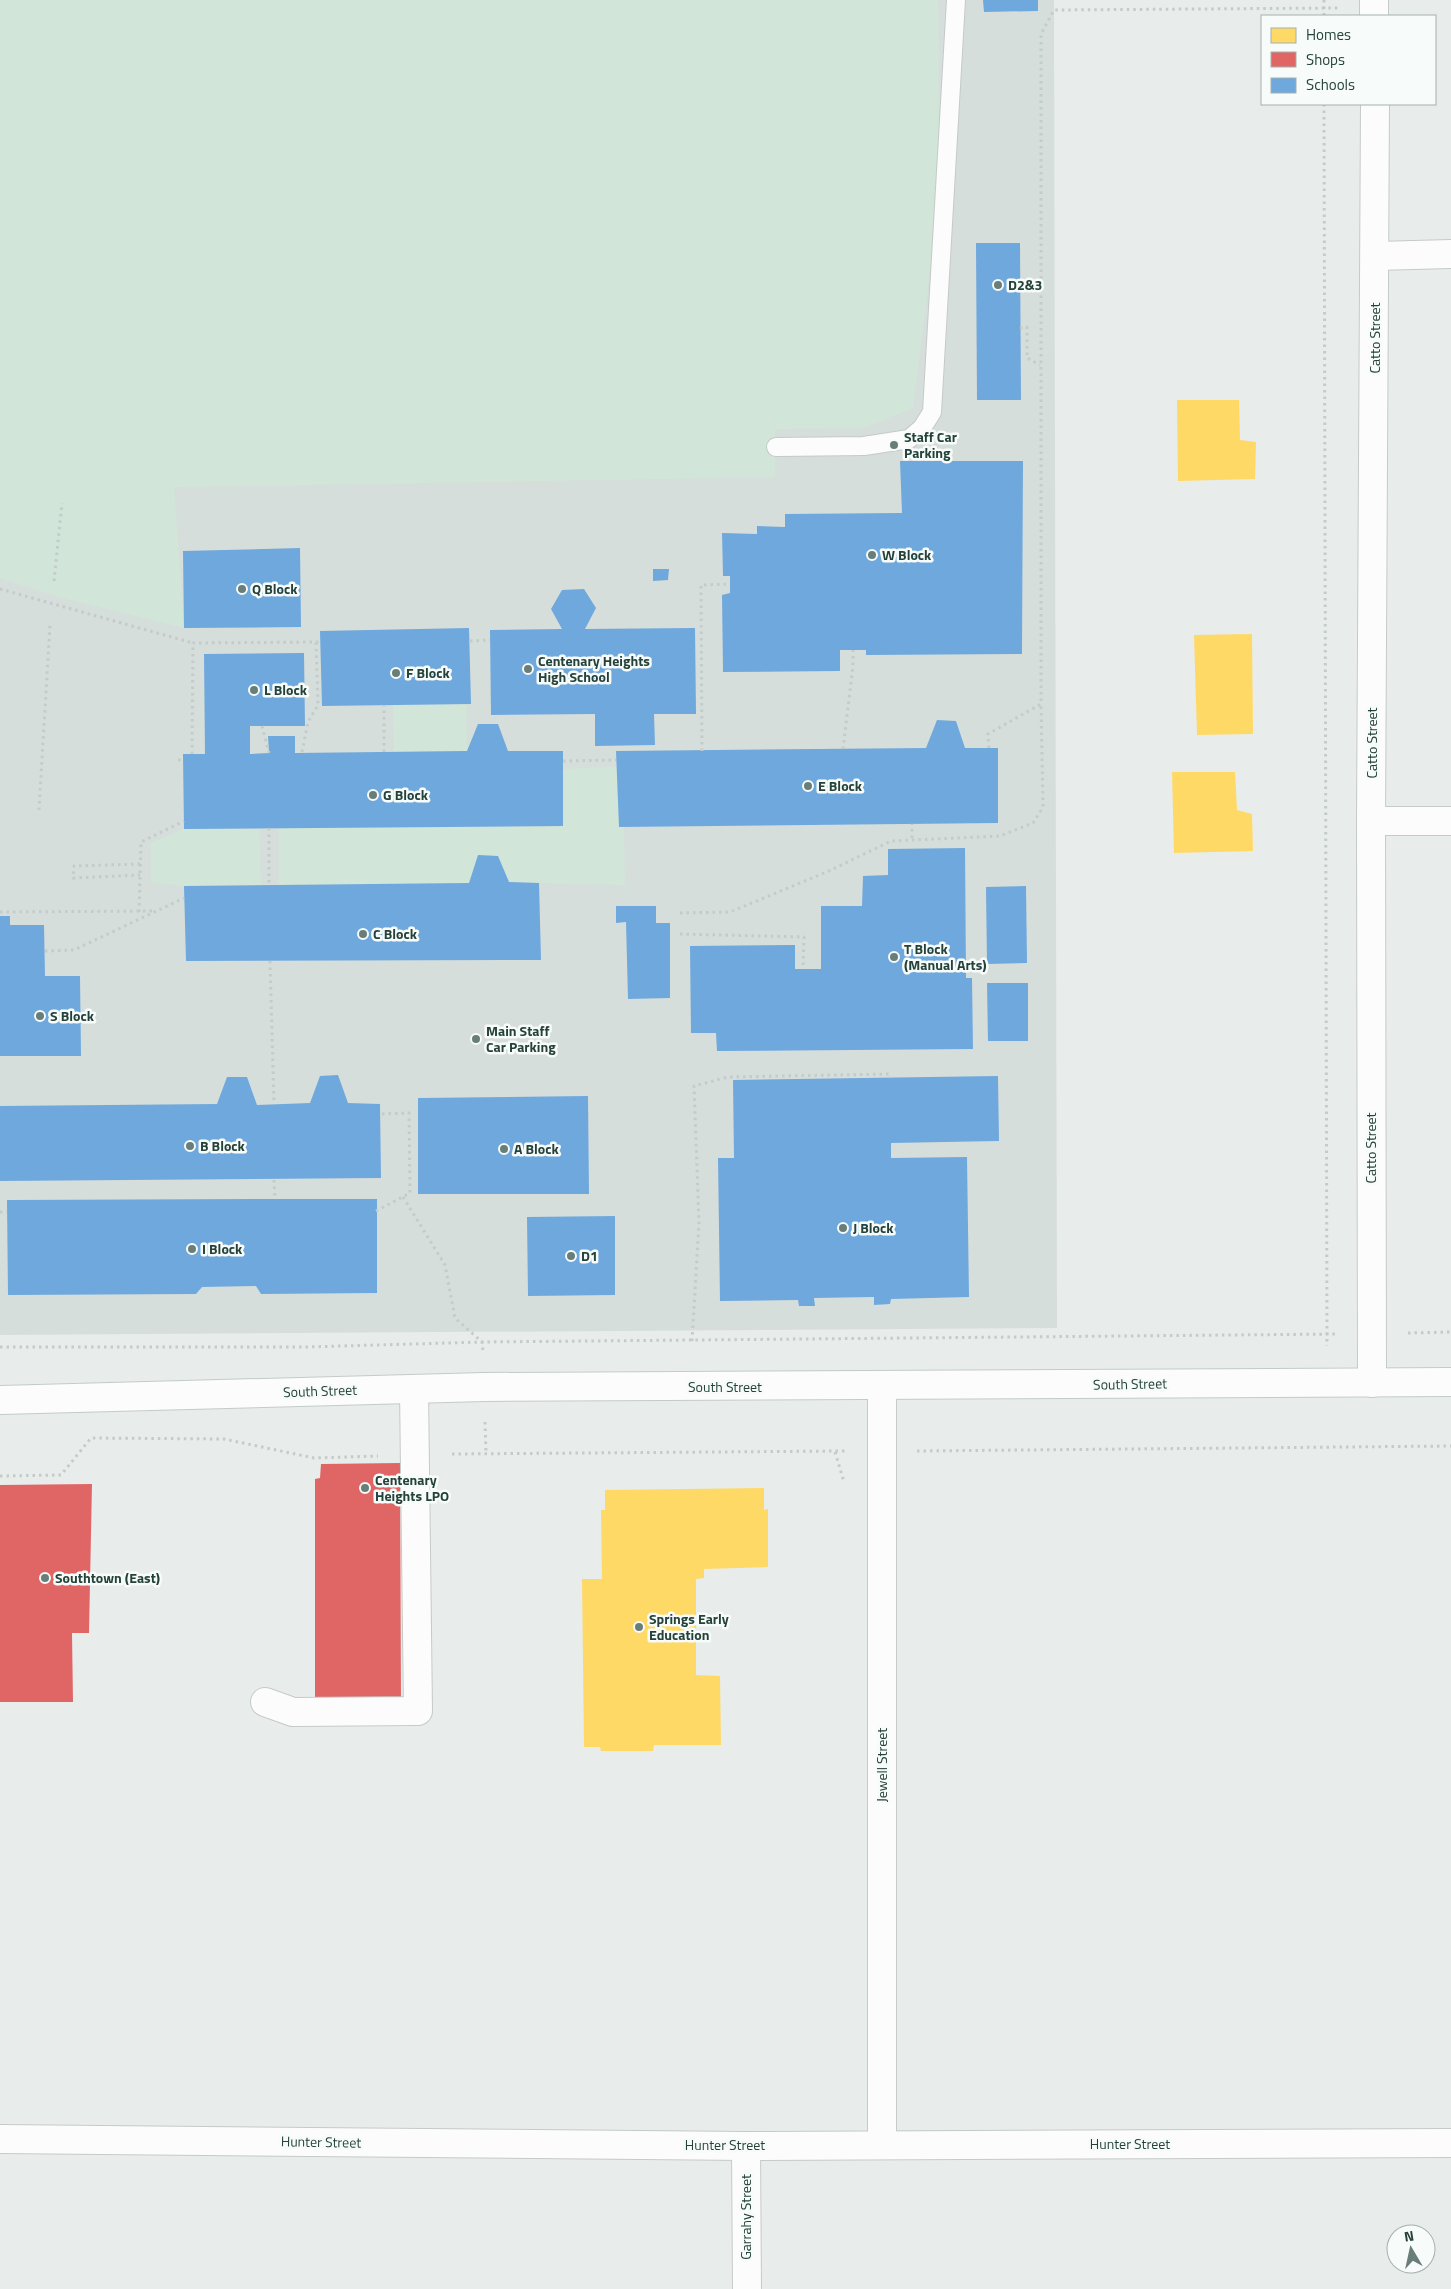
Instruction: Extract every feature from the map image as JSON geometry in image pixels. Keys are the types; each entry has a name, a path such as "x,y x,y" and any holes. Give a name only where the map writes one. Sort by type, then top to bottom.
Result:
{"street":[{"name":"Catto Street","path":"1372,1383 1375,105"},
{"path":"1376,256 1451,254"},
{"path":"1372,821 1451,821"},
{"name":"South Street","path":"0,1400 414,1389 1451,1382"},
{"name":"Jewell Street","path":"882,1386 882,2144"},
{"path":"265,1702 293,1712 418,1712 414,1389"},
{"name":"Hunter Street","path":"0,2139 746,2146 1451,2142"},
{"name":"Garrahy Street","path":"746,2146 746,2289"}],"lane":[{"path":"776,447 864,446 909,438 922,428 932,412 956,0"}],"path":[{"path":"1324,0 1324,15"},
{"path":"680,912 730,912 829,871 891,841 912,838 1000,836 1033,823 1043,807 1041,704 1041,34 1054,10 1374,8"},
{"path":"1324,105 1327,1382"},
{"path":"1020,328 1027,327 1027,358 1041,365"},
{"path":"54,581 62,503"},
{"path":"702,751 701,585 730,584"},
{"path":"0,588 193,643 318,642 318,705 308,722 302,752"},
{"path":"39,810 50,626"},
{"path":"470,641 490,640"},
{"path":"695,640 701,640"},
{"path":"192,754 193,643"},
{"path":"843,749 853,650"},
{"path":"989,748 988,734 1041,704"},
{"path":"384,705 384,752"},
{"path":"262,726 269,753"},
{"path":"563,761 616,760"},
{"path":"139,912 142,842 184,821"},
{"path":"912,824 912,838"},
{"path":"269,828 269,885"},
{"path":"140,864 74,866 73,878 140,875"},
{"path":"45,951 74,950 184,898"},
{"path":"0,912 156,911"},
{"path":"680,934 804,938 803,969"},
{"path":"270,960 274,1104"},
{"path":"692,1340 699,1223 694,1086 728,1077 890,1074 890,1078"},
{"path":"376,1211 410,1193 409,1113 380,1114"},
{"path":"274,1180 275,1199"},
{"path":"402,1197 446,1265 455,1318 482,1342"},
{"path":"0,1212 7,1212"},
{"path":"0,1347 307,1347 482,1342 1327,1334"},
{"path":"485,1419 486,1453"},
{"path":"0,1476 61,1475 91,1438 224,1440 314,1458 486,1453 1451,1446"}],"shaded area":[{"name":"Centenary Heights High School","path":"0,0 1054,0 1057,1328 0,1335"}],"green space":[{"path":"0,0 938,0 939,133 929,278 913,408 862,428 775,429 775,477 174,487 184,628 63,598 0,578"},
{"path":"466,704 467,751 394,752 393,705"},
{"path":"617,767 619,827 624,827 625,885 509,882 498,856 479,855 469,883 279,885 279,828 562,826 563,769"},
{"path":"184,829 259,829 261,885 184,886 151,882 151,843"}],"building: Homes":[{"path":"1177,400 1239,400 1240,440 1256,442 1255,479 1178,481"},
{"path":"1252,634 1253,734 1197,735 1194,635"},
{"path":"1172,772 1235,772 1237,810 1252,814 1253,851 1174,853"},
{"name":"Springs Early Education","path":"764,1488 764,1510 768,1509 768,1567 704,1569 704,1578 696,1579 696,1675 720,1676 721,1745 654,1745 653,1751 601,1751 600,1747 584,1747 582,1579 602,1579 601,1510 605,1510 605,1490"}],"building: Shops":[{"path":"400,1463 401,1699 315,1699 315,1479 320,1478 321,1464"},
{"name":"Southtown (East)","path":"92,1484 89,1633 72,1633 73,1702 0,1702 0,1485"}],"building: Schools":[{"path":"983,0 1038,0 1038,11 984,12"},
{"name":"D2&3","path":"976,243 1020,243 1021,400 977,400"},
{"name":"W Block","path":"900,461 1023,461 1022,654 866,655 866,650 840,650 840,671 723,672 722,595 730,593 730,576 723,576 722,533 757,534 757,526 785,527 785,514 902,513"},
{"name":"Q Block","path":"300,548 301,627 184,628 183,551"},
{"path":"653,569 669,569 668,580 653,581"},
{"path":"584,589 596,608 585,629 695,628 696,714 654,714 655,745 595,746 595,714 491,715 490,630 562,629 551,609 562,590"},
{"name":"F Block","path":"469,628 471,704 322,706 320,631"},
{"name":"G Block","path":"304,653 305,726 250,726 250,754 269,753 268,736 295,736 295,753 467,751 478,724 498,724 508,751 563,751 563,826 184,829 183,754 205,754 204,654"},
{"name":"E Block","path":"937,720 956,721 965,748 998,748 998,823 619,827 616,751 926,748"},
{"name":"T Block (Manual Arts)","path":"965,848 966,978 972,978 973,1049 717,1051 716,1033 691,1033 690,946 795,945 795,969 821,969 821,906 862,906 863,876 888,875 888,849"},
{"name":"C Block","path":"478,855 498,856 509,882 539,883 541,960 186,961 184,886 469,883"},
{"path":"1026,886 1027,963 987,964 986,887"},
{"path":"616,906 656,906 656,923 670,923 670,998 628,999 626,922 616,923"},
{"name":"S Block","path":"0,916 10,916 10,925 44,925 45,976 80,976 81,1056 0,1056"},
{"path":"987,983 1028,983 1028,1041 988,1041"},
{"name":"B Block","path":"338,1075 348,1103 380,1104 381,1178 0,1181 0,1106 217,1104 227,1077 247,1077 257,1105 310,1103 320,1076"},
{"name":"J Block","path":"998,1076 999,1141 891,1143 891,1158 967,1157 969,1297 891,1299 890,1304 874,1305 874,1297 814,1298 815,1306 799,1306 798,1300 720,1301 718,1158 734,1158 733,1080"},
{"name":"A Block","path":"588,1096 589,1194 418,1194 418,1098"},
{"name":"I Block","path":"377,1199 377,1293 261,1294 256,1286 202,1287 196,1294 8,1295 7,1200"},
{"name":"D1","path":"615,1216 615,1295 528,1296 527,1217"}],"place":[{"name":"D2&3","path":"998,285"},
{"name":"Staff Car Parking","path":"894,445"},
{"name":"W Block","path":"872,555"},
{"name":"Q Block","path":"242,589"},
{"name":"Centenary Heights High School","path":"528,669"},
{"name":"F Block","path":"396,673"},
{"name":"L Block","path":"254,690"},
{"name":"E Block","path":"808,786"},
{"name":"G Block","path":"373,795"},
{"name":"C Block","path":"363,934"},
{"name":"T Block (Manual Arts)","path":"894,957"},
{"name":"S Block","path":"40,1016"},
{"name":"Main Staff Car Parking","path":"476,1039"},
{"name":"B Block","path":"190,1146"},
{"name":"A Block","path":"504,1149"},
{"name":"J Block","path":"843,1228"},
{"name":"I Block","path":"192,1249"},
{"name":"D1","path":"571,1256"},
{"name":"Centenary Heights LPO","path":"365,1488"},
{"name":"Southtown (East)","path":"45,1578"},
{"name":"Springs Early Education","path":"639,1627"}]}
